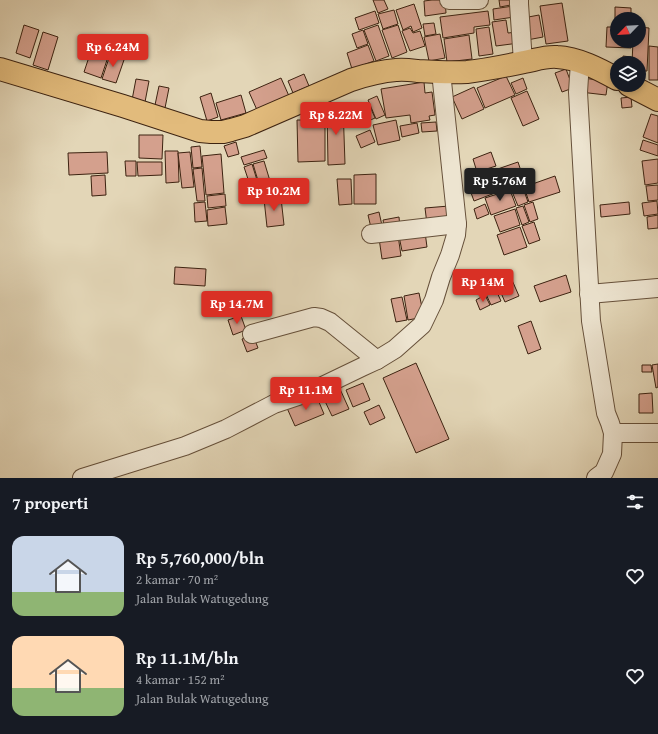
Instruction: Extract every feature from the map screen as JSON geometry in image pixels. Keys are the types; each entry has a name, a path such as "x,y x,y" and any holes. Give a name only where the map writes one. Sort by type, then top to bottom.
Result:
{"main road":[{"path":"0,69 123,106 192,129 212,132 231,130 245,126 351,80 381,72 397,70 466,72 490,69 556,56 570,58 594,67 610,75"},
{"path":"643,92 658,100"}],"street":[{"path":"449,0 479,0"},
{"path":"519,0 523,62"},
{"path":"580,62 578,92 591,321 606,413 613,434 612,454 604,472 596,478"},
{"path":"82,478 185,446 226,429 274,404 310,392 377,360 395,348 422,325 434,300 450,255 456,235 457,224 441,72"},
{"path":"371,234 457,224"},
{"path":"589,294 658,288"},
{"path":"252,334 318,317 330,322 377,360"},
{"path":"613,434 658,434"}],"building":[{"path":"373,0 384,0 388,9 378,13"},
{"path":"445,0 446,13 425,16 424,1"},
{"path":"499,0 515,0 516,4 500,7"},
{"path":"562,3 568,41 546,44 540,6"},
{"path":"414,4 422,28 413,32 411,26 403,30 396,10"},
{"path":"513,6 514,17 494,20 493,9"},
{"path":"615,7 631,8 631,12 615,12"},
{"path":"394,10 398,24 383,29 378,14"},
{"path":"375,11 379,23 359,30 355,18"},
{"path":"488,11 490,25 474,27 474,33 443,38 440,17"},
{"path":"539,15 543,37 527,40 523,18"},
{"path":"506,20 508,33 517,32 519,43 496,46 492,22"},
{"path":"434,23 436,34 425,36 423,24"},
{"path":"24,25 39,30 30,58 16,53"},
{"path":"378,25 389,56 376,61 364,30"},
{"path":"398,25 407,52 392,58 382,30"},
{"path":"489,27 493,54 479,56 476,29"},
{"path":"607,27 610,27 610,47 606,47"},
{"path":"410,28 413,33 420,31 425,46 410,51 402,31"},
{"path":"646,28 649,28 647,71 646,56 632,56 633,48 646,48"},
{"path":"363,30 368,44 357,48 352,34"},
{"path":"43,32 58,37 48,70 33,65"},
{"path":"440,34 445,58 429,61 424,37"},
{"path":"469,35 472,59 447,62 444,39"},
{"path":"93,45 110,51 101,78 84,72"},
{"path":"368,45 374,61 352,69 347,53"},
{"path":"649,46 658,47 658,80 649,80"},
{"path":"111,52 125,57 116,83 102,79"},
{"path":"566,69 573,88 562,92 555,73"},
{"path":"304,74 309,86 293,93 288,81"},
{"path":"506,76 515,95 485,108 477,88"},
{"path":"281,78 289,96 257,110 249,92"},
{"path":"523,78 527,89 516,94 511,83"},
{"path":"582,78 608,81 606,95 580,92"},
{"path":"136,79 149,81 145,102 132,100"},
{"path":"424,82 425,93 432,92 435,115 429,116 430,120 411,123 410,115 386,118 381,89"},
{"path":"159,86 169,88 165,108 155,105"},
{"path":"474,87 484,109 462,119 452,97"},
{"path":"527,91 539,119 523,126 511,98"},
{"path":"211,93 218,117 207,121 200,97"},
{"path":"241,95 246,113 221,120 216,103"},
{"path":"377,96 385,115 376,119 368,100"},
{"path":"631,97 632,107 622,108 621,98"},
{"path":"369,104 375,118 366,122 361,108"},
{"path":"343,106 345,164 328,165 327,107"},
{"path":"651,114 658,116 658,143 643,137"},
{"path":"297,120 325,120 325,161 298,162"},
{"path":"396,120 400,140 378,145 373,125"},
{"path":"436,122 437,131 422,132 421,123"},
{"path":"417,123 419,133 402,137 400,126"},
{"path":"370,130 375,142 361,148 356,136"},
{"path":"139,135 163,135 162,159 139,158"},
{"path":"643,140 658,145 658,156 640,150"},
{"path":"236,142 239,154 228,157 224,146"},
{"path":"200,146 202,167 193,168 191,147"},
{"path":"264,150 267,158 244,165 241,157"},
{"path":"165,151 178,151 179,182 166,183"},
{"path":"107,152 108,173 69,175 68,153"},
{"path":"190,152 194,187 182,188 178,153"},
{"path":"491,152 496,166 477,172 473,159"},
{"path":"221,154 224,193 206,195 202,156"},
{"path":"658,159 658,183 645,185 642,161"},
{"path":"125,161 136,161 136,176 126,176"},
{"path":"264,161 270,181 259,184 253,164"},
{"path":"137,162 162,162 162,175 138,176"},
{"path":"518,162 525,183 497,193 489,172"},
{"path":"252,164 257,180 249,182 244,167"},
{"path":"202,168 205,201 197,201 193,169"},
{"path":"488,171 495,193 474,201 466,179"},
{"path":"376,174 376,204 354,204 354,175"},
{"path":"105,175 106,195 92,196 91,176"},
{"path":"555,176 560,192 529,202 524,187"},
{"path":"337,179 351,179 352,204 339,205"},
{"path":"522,185 528,202 518,206 511,189"},
{"path":"658,185 658,200 648,201 646,186"},
{"path":"510,190 516,206 491,215 485,198"},
{"path":"225,194 226,206 208,208 207,196"},
{"path":"281,198 284,225 267,227 264,199"},
{"path":"657,201 658,214 644,216 642,203"},
{"path":"205,202 207,221 195,222 194,203"},
{"path":"533,202 538,219 530,222 524,205"},
{"path":"629,202 630,214 601,217 600,205"},
{"path":"485,204 489,214 477,219 474,209"},
{"path":"449,206 450,222 427,224 425,208"},
{"path":"523,206 529,222 522,225 516,208"},
{"path":"225,207 227,224 208,226 207,210"},
{"path":"515,209 520,225 500,232 494,216"},
{"path":"379,212 383,230 372,232 368,215"},
{"path":"658,215 658,228 648,229 647,217"},
{"path":"399,217 400,228 385,230 383,220"},
{"path":"534,222 540,240 529,244 522,226"},
{"path":"520,227 527,247 504,255 497,235"},
{"path":"425,232 427,247 402,251 399,236"},
{"path":"398,235 401,256 382,259 379,238"},
{"path":"175,267 206,269 205,286 174,284"},
{"path":"508,271 519,296 505,302 494,277"},
{"path":"489,275 501,301 491,305 479,279"},
{"path":"566,275 571,292 540,302 534,286"},
{"path":"419,293 424,317 408,320 404,296"},
{"path":"485,295 490,305 480,310 476,300"},
{"path":"402,297 407,320 396,322 391,299"},
{"path":"241,316 246,330 233,335 228,320"},
{"path":"531,321 541,349 528,354 518,326"},
{"path":"253,335 258,348 247,352 242,339"},
{"path":"416,363 449,439 416,453 383,378"},
{"path":"658,364 658,387 656,388 652,365"},
{"path":"642,365 651,365 652,372 642,372"},
{"path":"363,383 370,400 353,407 346,390"},
{"path":"340,389 349,409 332,416 323,397"},
{"path":"652,393 653,413 639,413 639,394"},
{"path":"316,395 324,414 295,426 287,408"},
{"path":"379,405 385,418 370,425 364,412"}]}
